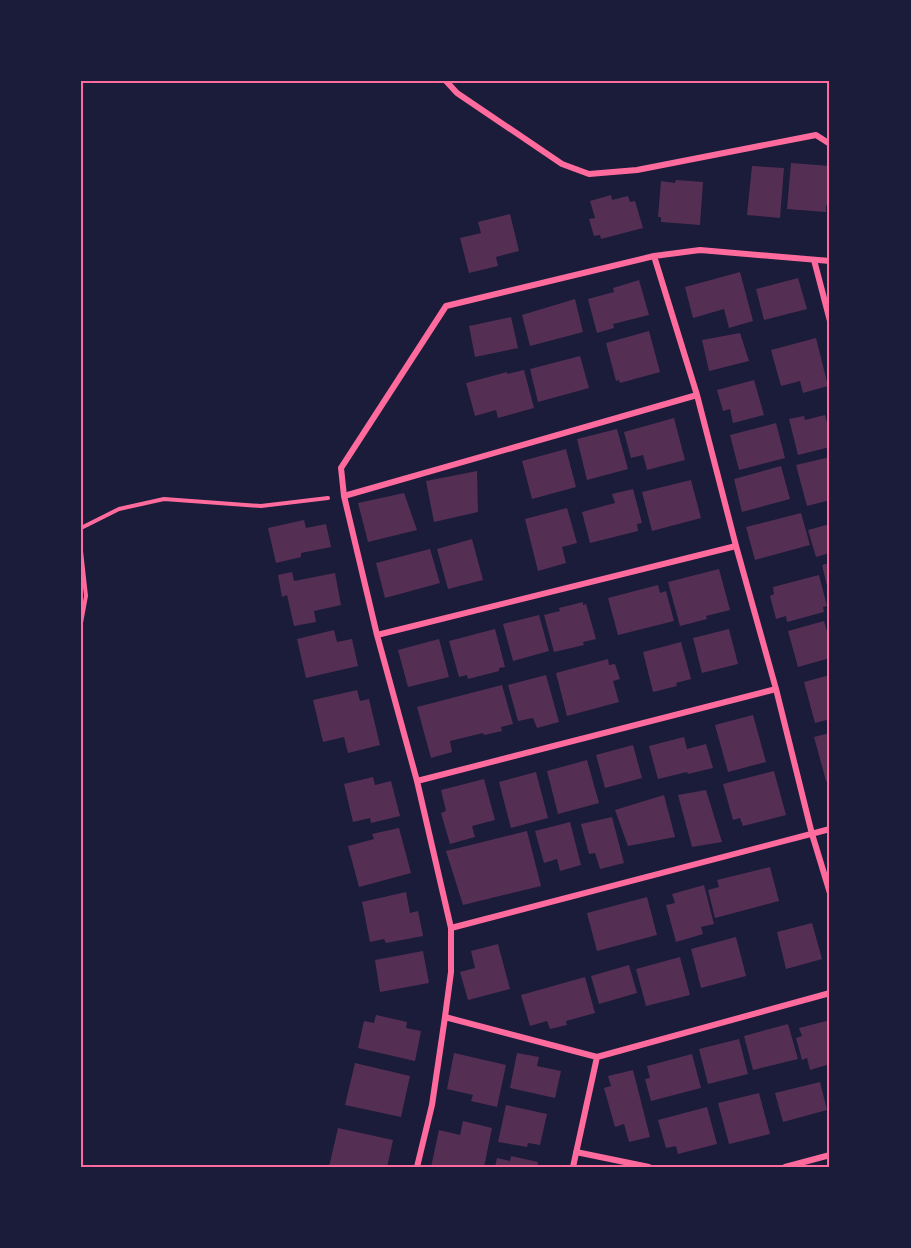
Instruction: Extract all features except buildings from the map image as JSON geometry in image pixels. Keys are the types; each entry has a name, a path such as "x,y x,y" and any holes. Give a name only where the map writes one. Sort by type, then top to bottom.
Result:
{"street":[{"path":"446,81 457,93 562,164 590,174 637,170 816,135 830,144"},
{"path":"417,1167 432,1105 445,1017 451,972 451,928 417,781 377,635 344,496 341,468 447,306 654,256 700,250 830,261"},
{"path":"654,256 697,395 776,689 812,834 830,893"},
{"path":"814,260 830,321"},
{"path":"344,496 697,395"},
{"path":"377,635 736,546"},
{"path":"417,781 776,689"},
{"path":"451,928 830,829"},
{"path":"445,1017 597,1057 830,993"},
{"path":"573,1167 597,1057"},
{"path":"576,1152 649,1167"},
{"path":"785,1167 830,1155"}],"path":[{"path":"81,528 119,509 164,500 261,506 344,496"},
{"path":"81,551 86,596 81,623"}]}
